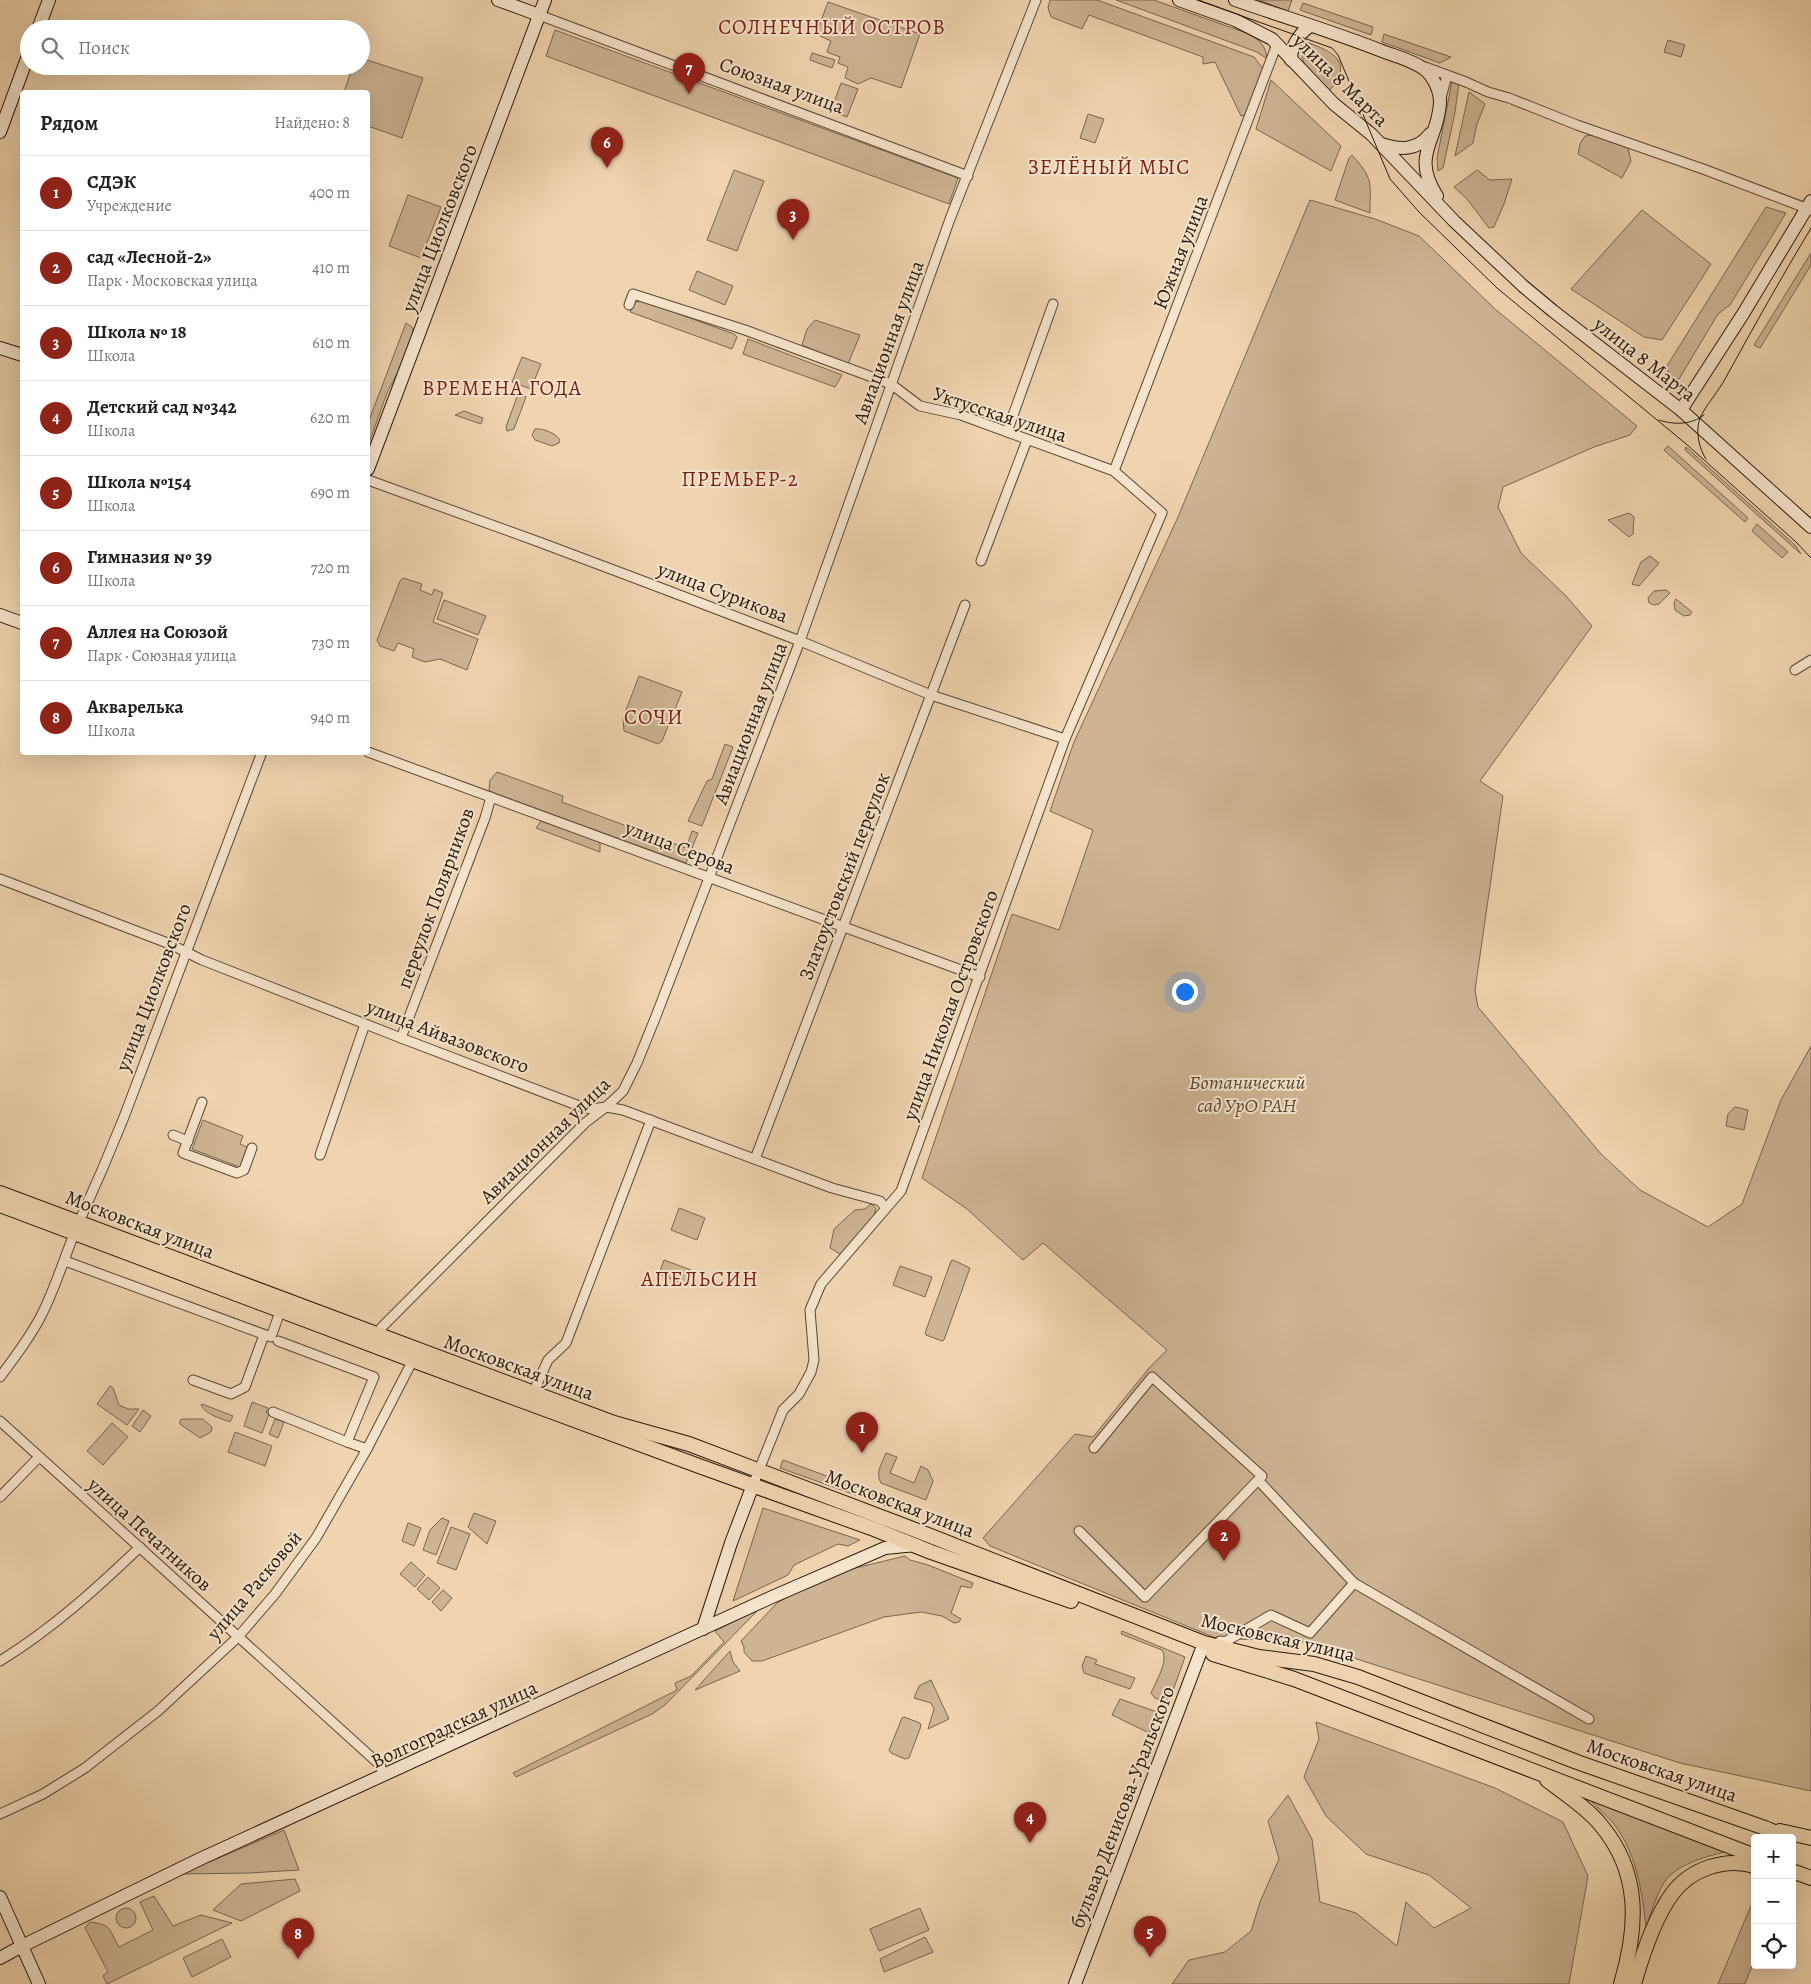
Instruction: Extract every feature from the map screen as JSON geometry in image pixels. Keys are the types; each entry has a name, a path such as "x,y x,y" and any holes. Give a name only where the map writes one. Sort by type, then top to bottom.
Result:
{"main road":[{"name":"Московская улица","path":"0,1193 77,1228 281,1309 379,1341"},
{"name":"Московская улица","path":"0,1204 77,1228 915,1546 1208,1647 1530,1768 1751,1854"},
{"name":"Московская улица","path":"415,1355 533,1393 632,1429 689,1444 758,1472 923,1533 1208,1647 1259,1657 1314,1664 1343,1672 1577,1762 1779,1834"},
{"path":"1530,1768 1578,1803 1600,1823 1614,1842 1625,1863 1632,1892 1633,1933 1621,1984"},
{"path":"1765,1828 1811,1838"},
{"path":"1796,1842 1811,1848"},
{"path":"1634,1984 1656,1924 1672,1894 1695,1873 1726,1862 1751,1865"},
{"path":"1796,1872 1811,1878"},
{"path":"1796,1878 1811,1882"}],"street":[{"path":"41,20 48,0"},
{"name":"Союзная улица","path":"498,0 968,176"},
{"name":"улица Циолковского","path":"370,464 545,0"},
{"name":"Авиационная улица","path":"379,1341 381,1328 585,1123 623,1091 637,1063 800,641 950,219 1036,0"},
{"name":"улица 8 Марта","path":"1179,0 1235,20 1272,39 1334,104 1380,143 1454,221 1553,311 1681,410 1811,527"},
{"name":"улица 8 Марта","path":"1235,0 1447,74 1488,92 1810,206"},
{"path":"1291,60 1292,50 1297,40 1310,26"},
{"name":"Южная улица","path":"1114,471 1277,44"},
{"name":"улица 8 Марта","path":"1417,65 1432,78 1438,89 1440,102 1434,128 1426,148 1428,178 1435,193 1454,221"},
{"path":"1440,102 1447,74"},
{"path":"0,132 21,75"},
{"path":"1380,143 1396,149 1410,148 1423,143 1434,128"},
{"path":"1681,410 1810,206"},
{"name":"Уктусская улица","path":"629,304 633,294 745,330 891,384 920,406 961,415 1114,471 1162,513"},
{"path":"1007,432 1053,304"},
{"path":"0,348 20,354"},
{"path":"981,562 1027,440"},
{"name":"улица Сурикова","path":"370,481 540,542 800,641 931,695 1065,739"},
{"name":"улица Николая Островского","path":"753,1486 783,1410 799,1394 811,1372 814,1360 810,1310 821,1284 900,1191 980,977 1065,739 1162,513"},
{"name":"Златоустовский переулок","path":"755,1159 965,605"},
{"path":"0,615 20,622"},
{"path":"1795,670 1811,660"},
{"name":"улица Серова","path":"370,753 607,839 709,879 980,977"},
{"name":"улица Циолковского","path":"0,1377 19,1353 42,1315 65,1261 77,1228 109,1155 261,755"},
{"name":"переулок Полярников","path":"401,1038 485,818 491,797"},
{"name":"улица Айвазовского","path":"0,879 170,944 185,952 365,1024 582,1107 591,1109 606,1107 623,1110 832,1188 880,1201 886,1208"},
{"path":"320,1155 365,1024"},
{"path":"202,1102 183,1153 237,1173 244,1170 252,1148"},
{"path":"533,1393 548,1360 566,1343 650,1120"},
{"path":"173,1135 188,1141"},
{"path":"65,1261 271,1337 281,1309"},
{"path":"193,1380 231,1394 245,1387 258,1356 264,1335"},
{"path":"278,1341 374,1377 347,1442"},
{"name":"улица Расковой","path":"0,1814 43,1794 92,1763 158,1710 238,1637 275,1594 311,1545 366,1449 415,1355"},
{"path":"1079,1531 1145,1597 1262,1476 1152,1377 1094,1448"},
{"path":"273,1412 366,1449"},
{"name":"улица Печатников","path":"0,1421 380,1764 384,1776"},
{"path":"0,1496 39,1457"},
{"path":"1259,1480 1354,1583 1589,1718"},
{"path":"703,1629 731,1543 753,1486"},
{"path":"915,1546 923,1533"},
{"name":"Волгоградская улица","path":"0,1958 200,1859 703,1629 885,1548 915,1546"},
{"path":"0,1661 31,1642 87,1597 140,1548"},
{"path":"1208,1647 1220,1641 1225,1642 1271,1614 1310,1632 1354,1583"},
{"name":"бульвар Денисова-Уральского","path":"1075,1984 1208,1647"},
{"path":"0,1897 39,1984"}],"green space":[{"path":"1050,0 1097,0 1254,57 1264,70 1246,115 1241,116 1215,62 1203,64 1203,57 1089,15 1082,29 1051,17 1048,8"},
{"path":"1116,0 1154,0 1249,34 1262,44 1267,59 1257,52"},
{"path":"1258,0 1292,0 1288,11"},
{"path":"828,2 920,34 901,88 871,78 858,84 845,78 848,67 838,63 840,57 827,52 831,41 816,34"},
{"path":"1303,3 1373,27 1371,35 1300,10"},
{"path":"555,30 958,178 949,204 546,56"},
{"path":"1384,34 1451,57 1440,63 1382,42"},
{"path":"1668,40 1685,45 1681,57 1664,52"},
{"path":"1306,42 1325,50 1337,59 1340,73 1337,81 1329,91 1306,67 1302,58"},
{"path":"812,53 835,60 832,68 810,60"},
{"path":"370,61 423,78 402,138 370,127 370,90 345,90 350,75 370,75"},
{"path":"1271,80 1341,146 1331,171 1256,129"},
{"path":"1452,81 1459,83 1455,112 1443,168 1438,171 1437,158"},
{"path":"841,83 858,89 847,117 831,111"},
{"path":"1469,92 1485,104 1477,124 1473,143 1455,156"},
{"path":"1088,114 1104,119 1095,143 1080,138"},
{"path":"1593,135 1628,148 1631,161 1622,178 1578,154 1580,144 1585,136"},
{"path":"1352,155 1364,170 1369,181 1370,213 1335,200 1349,158"},
{"path":"734,170 764,181 737,251 707,240"},
{"path":"1477,170 1490,180 1512,179 1494,227 1489,228 1467,199 1454,187"},
{"path":"408,195 441,207 421,258 389,246"},
{"name":"Ботанический сад УрО РАН","path":"1310,200 1375,219 1419,236 1495,309 1637,426 1630,435 1594,447 1503,487 1498,507 1521,553 1566,596 1592,626 1480,781 1503,796 1475,990 1478,1007 1601,1154 1640,1190 1708,1227 1742,1204 1781,1100 1811,1046 1811,1791 1680,1763 1304,1642 1216,1638 990,1546 983,1538 1075,1434 1093,1437 1149,1368 1167,1350 1043,1243 1023,1260 967,1209 922,1178 1012,914 1059,930 1093,830 1050,811 1074,742 1178,517"},
{"path":"1766,207 1786,213 1730,305 1718,314 1679,379 1669,379 1667,366"},
{"path":"1642,210 1711,264 1662,340 1644,337 1571,289"},
{"path":"1811,253 1811,265 1760,348 1754,345"},
{"path":"697,271 733,286 725,305 689,290"},
{"path":"643,301 734,334 737,337 732,349 630,312 635,302"},
{"path":"815,320 860,335 848,364 802,345 807,329"},
{"path":"406,323 412,327 413,331 405,358 387,393 370,440 370,418"},
{"path":"748,339 842,375 835,387 743,354"},
{"path":"522,357 541,364 531,389 512,382"},
{"path":"518,394 526,397 514,429 507,431 506,427"},
{"path":"464,411 483,418 481,424 455,415"},
{"path":"535,429 552,433 558,437 559,443 552,446 535,440 532,435"},
{"path":"1668,446 1748,518 1745,522 1664,450"},
{"path":"1686,447 1795,545 1801,554 1685,450"},
{"path":"1629,513 1634,517 1633,534 1629,537 1608,520"},
{"path":"1757,524 1788,552 1782,558 1752,531"},
{"path":"1650,556 1659,563 1639,586 1632,584 1641,562"},
{"path":"403,578 422,584 420,590 432,595 434,589 443,593 433,622 478,639 467,670 440,659 425,662 412,657 414,649 398,643 394,651 380,646 377,640 400,581"},
{"path":"1666,590 1670,593 1659,604 1649,603 1648,598 1654,591"},
{"path":"1676,599 1692,612 1690,615 1684,616 1675,610 1674,603"},
{"path":"444,600 486,616 478,635 437,619"},
{"path":"639,676 682,692 662,741 658,744 624,731 623,718"},
{"path":"725,744 733,747 702,826 688,821 707,781 712,779"},
{"path":"497,772 563,796 562,802 686,848 692,831 698,833 686,863 489,792 490,780"},
{"path":"541,821 600,842 600,852 536,828"},
{"path":"1735,1107 1748,1110 1744,1130 1726,1126 1728,1114"},
{"path":"203,1120 243,1136 240,1144 249,1148 242,1168 192,1149"},
{"path":"871,1204 876,1208 873,1219 840,1254 830,1248 834,1229 855,1210 865,1209"},
{"path":"679,1208 705,1218 697,1240 671,1230"},
{"path":"664,1260 691,1270 686,1285 659,1274"},
{"path":"953,1260 970,1268 944,1340 942,1341 925,1333 951,1261"},
{"path":"900,1266 932,1277 925,1297 893,1285"},
{"path":"110,1386 113,1388 119,1405 128,1409 139,1409 127,1425 97,1404"},
{"path":"252,1402 268,1408 266,1412 269,1414 262,1433 244,1426"},
{"path":"202,1404 233,1416 230,1422 210,1414 203,1408"},
{"path":"143,1410 151,1416 140,1432 132,1426"},
{"path":"203,1419 212,1427 211,1432 200,1438 180,1424 180,1420"},
{"path":"275,1419 284,1422 278,1438 269,1434"},
{"path":"112,1423 128,1437 103,1465 87,1451"},
{"path":"235,1432 272,1446 265,1466 228,1452"},
{"path":"886,1453 897,1457 890,1473 914,1483 921,1466 928,1470 933,1481 926,1500 881,1483 879,1472"},
{"path":"783,1460 922,1511 917,1517 780,1468"},
{"path":"763,1508 860,1540 848,1546 838,1544 794,1565 788,1575 733,1601"},
{"path":"474,1513 496,1521 487,1544 468,1527"},
{"path":"442,1518 449,1521 436,1555 423,1550 430,1530"},
{"path":"408,1523 421,1528 414,1546 402,1541"},
{"path":"451,1527 470,1534 456,1570 437,1563"},
{"path":"905,1556 910,1560 973,1583 971,1588 961,1586 951,1613 961,1619 959,1622 954,1623 942,1616 921,1612 884,1617 762,1661 752,1661 744,1652 741,1641 777,1603 807,1586 839,1572"},
{"path":"411,1562 425,1575 415,1587 400,1574"},
{"path":"428,1577 440,1588 429,1600 417,1589"},
{"path":"443,1590 452,1598 441,1611 432,1602"},
{"path":"759,1609 665,1705 652,1714 516,1777 513,1773 677,1690 675,1683 691,1676 724,1642 715,1631"},
{"path":"1122,1631 1185,1657 1171,1696 1165,1701 1155,1698 1151,1693 1163,1665 1164,1655 1162,1650 1121,1634"},
{"path":"730,1651 733,1662 740,1671 695,1690"},
{"path":"1086,1656 1097,1660 1095,1664 1135,1678 1130,1689 1084,1673 1082,1666"},
{"path":"931,1680 949,1719 928,1729 934,1709 931,1703 914,1698 919,1686"},
{"path":"1120,1699 1157,1712 1149,1733 1112,1715"},
{"path":"904,1717 920,1723 921,1726 909,1758 905,1759 891,1753 889,1750"},
{"path":"1316,1722 1495,1788 1563,1822 1588,1876 1569,1984 1172,1984 1189,1960 1225,1952 1251,1931 1260,1902 1279,1859 1268,1821 1288,1795 1312,1839 1320,1902 1356,1913 1397,1946 1406,1902 1434,1928 1471,1908 1429,1875 1366,1854 1326,1816 1304,1777 1319,1739"},
{"path":"1590,1800 1725,1852 1708,1856 1681,1867 1667,1879 1657,1896 1646,1927 1637,1872 1627,1846 1613,1823"},
{"path":"284,1830 299,1870 181,1874"},
{"path":"295,1879 300,1891 241,1921 213,1910 241,1884"},
{"path":"154,1896 173,1926 201,1915 232,1923 107,1984 103,1976 108,1972 85,1928 90,1922 106,1926 119,1947 153,1930 140,1902"},
{"path":"1751,1906 1751,1968 1745,1984 1718,1984"},
{"path":"122,1908 130,1908 136,1914 136,1922 130,1928 122,1928 116,1922 116,1914"},
{"path":"920,1908 929,1930 879,1951 870,1929"},
{"path":"925,1937 933,1952 884,1972 880,1959"},
{"path":"222,1939 231,1957 192,1977 183,1958"}],"tram line":[{"path":"1197,0 1332,48 1338,55 1390,179 1419,212 1497,288 1685,443 1796,542 1811,558"},
{"path":"1706,459 1701,450 1699,439 1698,428 1700,418 1722,384 1811,228"},
{"path":"1659,420 1682,423 1694,421 1704,415"}],"place":[{"name":"Аллея на Союзой","path":"689,94"},
{"name":"Гимназия № 39","path":"607,168"},
{"name":"Школа № 18","path":"793,240"},
{"name":"СДЭК","path":"862,1453"},
{"name":"сад «Лесной-2»","path":"1224,1561"},
{"name":"Детский сад №342","path":"1030,1843"},
{"name":"Школа №154","path":"1150,1957"},
{"name":"Акварелька","path":"298,1959"}],"district":[{"name":"СОЛНЕЧНЫЙ ОСТРОВ","path":"832,27"},
{"name":"ЗЕЛЁНЫЙ МЫС","path":"1109,167"},
{"name":"ВРЕМЕНА ГОДА","path":"502,388"},
{"name":"ПРЕМЬЕР-2","path":"740,479"},
{"name":"СОЧИ","path":"654,717"},
{"name":"АПЕЛЬСИН","path":"700,1279"}]}
